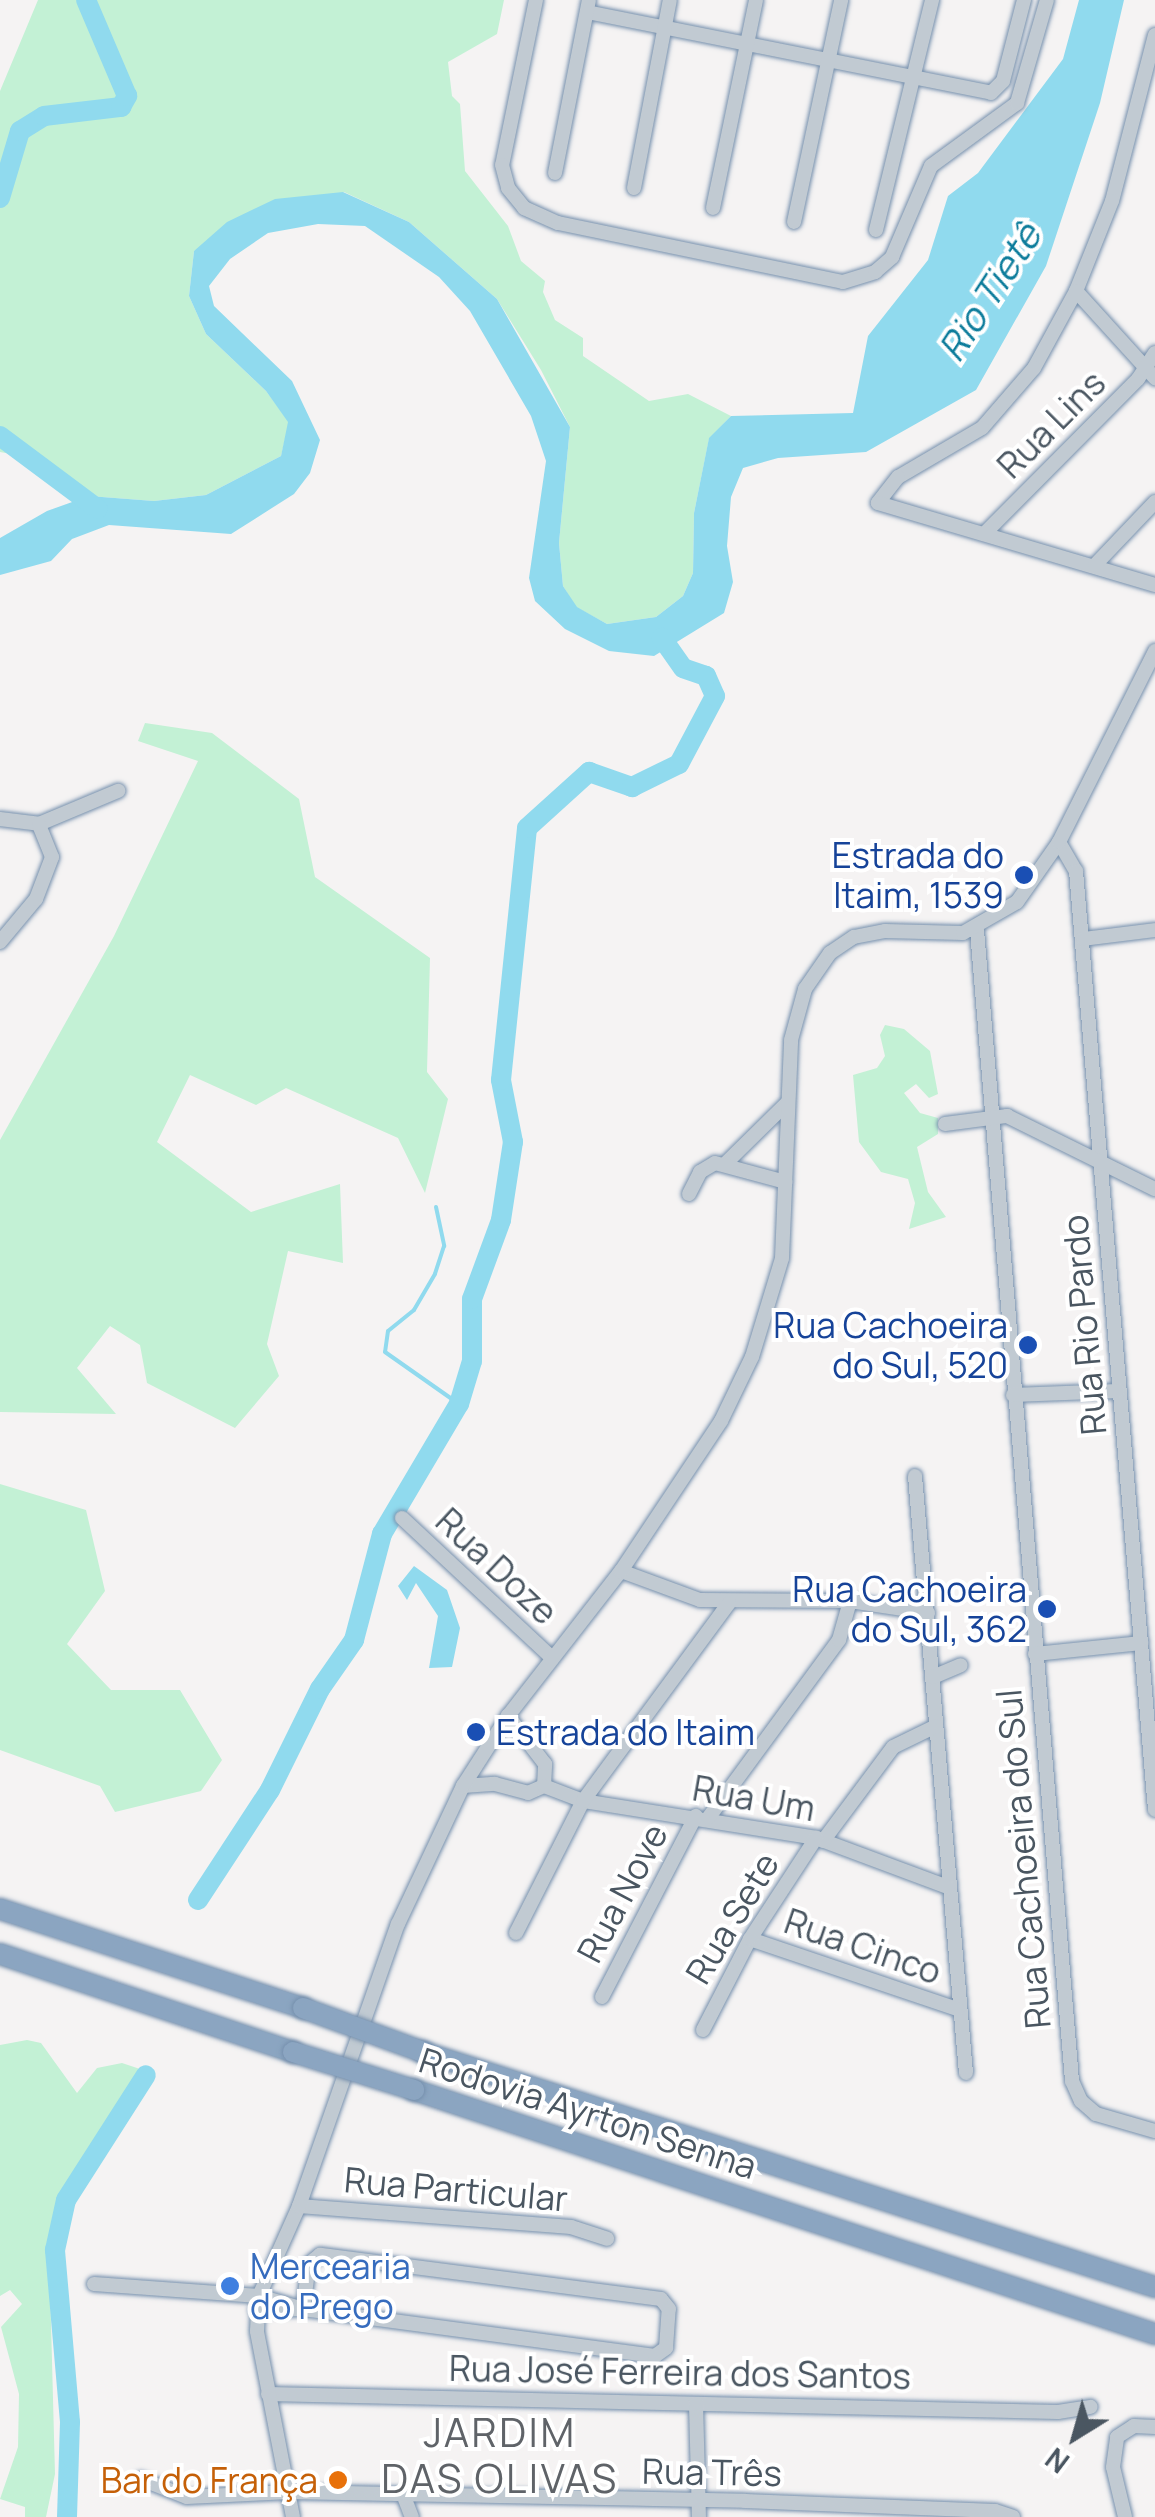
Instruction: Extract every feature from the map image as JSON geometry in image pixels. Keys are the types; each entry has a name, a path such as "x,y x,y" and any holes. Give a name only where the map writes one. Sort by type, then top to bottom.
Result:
{"highway":[{"name":"Rodovia Ayrton Senna","path":"0,1909 303,2008 424,2052 1155,2288"},
{"name":"Rodovia Ayrton Senna","path":"0,1954 1155,2334"}],"street":[{"path":"536,0 502,165 508,188 524,208 558,223 842,282 875,272 892,257 931,166 1016,103 1047,0"},
{"path":"634,188 670,0"},
{"path":"713,208 756,0"},
{"path":"794,222 841,0"},
{"path":"876,230 932,0"},
{"path":"555,174 588,6 664,27 995,92 1024,0"},
{"path":"1155,35 1112,202 1076,291 1005,406 958,445 898,476 879,498 884,508 1155,585"},
{"path":"1076,291 1151,373"},
{"name":"Rua Lins","path":"984,534 1151,373 1155,353"},
{"path":"1095,565 1155,502"},
{"path":"294,2517 268,2394 258,2303 299,2206 398,1924 463,1786 551,1657 622,1571 720,1421 752,1357 782,1258 795,1019 805,989 830,954 870,932 977,930 1024,895 1059,842 1155,651"},
{"path":"0,819 39,824 118,792"},
{"path":"0,942 36,899 52,857 39,824"},
{"name":"Rua Rio Pardo","path":"1059,842 1074,861 1083,939 1155,1810"},
{"name":"Rua Cachoeira do Sul","path":"977,930 1072,2081 1080,2101 1096,2114 1155,2131"},
{"path":"1083,939 1155,930"},
{"path":"726,1163 788,1102"},
{"path":"945,1124 991,1115 1099,1160 1155,1189"},
{"path":"689,1194 706,1166 726,1163 786,1182"},
{"path":"1013,1395 1118,1391"},
{"path":"915,1476 966,2073"},
{"name":"Rua Doze","path":"402,1518 551,1657"},
{"path":"622,1571 678,1594 729,1604 850,1601 928,1614"},
{"name":"Rua Nove","path":"602,1997 703,1817 839,1640 850,1601"},
{"path":"516,1933 583,1801 729,1604"},
{"path":"1036,1654 1141,1643"},
{"path":"933,1677 960,1665"},
{"path":"508,1716 545,1764 544,1786"},
{"name":"Rua Sete","path":"703,2030 750,1939 819,1839 893,1747 936,1726"},
{"name":"Rua Um","path":"463,1786 494,1784 528,1793 544,1786 583,1801 703,1817 819,1839 948,1887"},
{"name":"Rua Cinco","path":"750,1939 958,2009"},
{"name":"Rua Particular","path":"299,2206 571,2227 606,2238"},
{"path":"94,2284 656,2356 666,2348 669,2309 661,2299 320,2255 309,2264 303,2309"},
{"name":"Rua José Ferreira dos Santos","path":"268,2394 1058,2412 1092,2407"},
{"path":"696,2404 699,2510"},
{"path":"1125,2517 1113,2467 1117,2436 1134,2426 1155,2428"},
{"name":"Rua Três","path":"141,2479 188,2497 289,2492 403,2494 699,2510 985,2510 1012,2517"},
{"path":"403,2494 412,2517"}],"green space":[{"path":"38,0 504,0 497,34 448,62 452,96 460,104 465,171 508,226 521,261 545,281 543,292 555,320 583,338 583,356 649,401 688,394 731,416 709,439 694,513 693,573 683,596 656,617 607,624 576,607 563,586 559,543 570,427 541,370 497,299 409,222 344,192 194,251 189,296 206,334 266,391 289,422 281,456 206,495 154,501 89,496 22,456 0,452 0,91"},
{"path":"145,723 212,733 299,799 315,877 430,958 427,1072 448,1099 425,1193 398,1138 286,1088 256,1105 190,1075 157,1142 251,1212 340,1184 343,1263 288,1251 267,1344 279,1376 235,1428 147,1383 140,1345 110,1326 77,1368 116,1414 0,1412 0,1140 114,936 198,761 138,741"},
{"path":"885,1025 904,1029 930,1051 938,1094 929,1098 916,1084 904,1093 920,1113 938,1118 938,1134 917,1147 928,1192 946,1217 909,1229 915,1203 908,1179 881,1172 859,1142 853,1075 877,1068 885,1056 880,1035"},
{"path":"0,1484 86,1510 105,1591 67,1644 111,1690 180,1690 222,1760 201,1791 115,1812 100,1786 0,1750"},
{"path":"27,2040 41,2043 77,2093 97,2068 122,2063 140,2069 142,2091 67,2187 49,2247 55,2474 46,2517 25,2517 25,2507 0,2499 18,2447 19,2394 1,2327 22,2304 10,2290 0,2296 0,2045"}],"water":[{"name":"Rio Tietê","path":"1079,0 1124,0 1100,103 1046,266 976,390 866,452 778,458 743,468 731,497 727,546 733,582 724,613 654,656 609,651 565,629 535,601 529,578 546,461 531,416 470,311 439,277 365,226 318,224 268,233 230,259 209,286 214,306 292,381 320,440 310,473 294,494 231,534 109,525 72,539 51,561 0,575 0,538 47,511 89,496 154,501 206,495 281,456 288,422 266,391 206,334 189,296 194,251 227,222 275,199 343,192 409,222 497,299 570,427 559,543 563,586 577,607 607,624 656,617 683,596 693,573 694,513 709,438 731,416 853,413 868,336 928,260 948,196 978,173 1063,59"},
{"path":"414,1566 447,1590 460,1628 452,1667 429,1668 438,1616 416,1583 407,1600 398,1586"}],"waterway":[{"path":"0,198 20,131 44,116 121,107 127,96 86,0"},
{"path":"0,436 98,509"},
{"path":"198,1900 270,1790 320,1689 354,1640 382,1534 459,1404 472,1361 472,1299 501,1220 513,1142 501,1080 527,828 589,772 632,787 679,764 715,696 706,676 683,668 662,638"},
{"path":"436,1207 444,1246 435,1274 414,1310 388,1331 385,1352 459,1404"},
{"path":"67,2517 70,2422 55,2250 66,2200 146,2075"}],"place":[{"name":"Estrada do Itaim, 1539","path":"1024,875"},
{"name":"Rua Cachoeira do Sul, 520","path":"1028,1345"},
{"name":"Rua Cachoeira do Sul, 362","path":"1047,1609"},
{"name":"Estrada do Itaim","path":"476,1732"},
{"name":"Mercearia do Prego","path":"230,2286"},
{"name":"Bar do França","path":"338,2480"}],"district":[{"name":"JARDIM DAS OLIVAS","path":"500,2455"}]}
